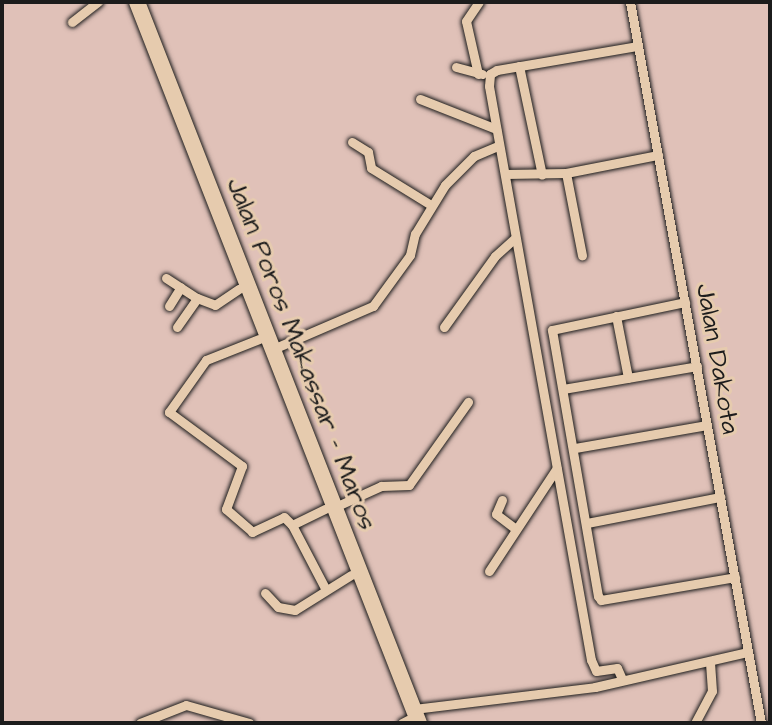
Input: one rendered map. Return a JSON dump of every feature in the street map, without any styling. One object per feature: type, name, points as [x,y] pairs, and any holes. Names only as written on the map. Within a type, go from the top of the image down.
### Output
[{"type":"highway","name":"Jalan Poros Makassar - Maros","points":[[127,2],[239,289],[254,314]]},
{"type":"highway","name":"Jalan Poros Makassar - Maros","points":[[137,2],[410,720]]},
{"type":"highway","name":"Jalan Poros Makassar - Maros","points":[[330,508],[351,575],[410,720]]},
{"type":"street","points":[[72,22],[98,2]]},
{"type":"street","points":[[478,74],[466,21],[479,2]]},
{"type":"street","name":"Jalan Dakota","points":[[630,2],[761,723]]},
{"type":"street","points":[[456,67],[478,74],[490,74],[519,66],[638,46]]},
{"type":"street","points":[[519,66],[542,175]]},
{"type":"street","points":[[490,74],[498,146],[514,239],[591,660],[596,671],[617,668],[622,679]]},
{"type":"street","points":[[420,99],[496,129]]},
{"type":"street","points":[[352,142],[368,152],[375,171],[431,205]]},
{"type":"street","points":[[325,588],[292,525],[284,517],[257,534],[226,509],[242,466],[169,412],[206,360],[266,344],[373,306],[410,255],[431,205],[466,163],[498,146]]},
{"type":"street","points":[[505,174],[566,173],[658,155]]},
{"type":"street","points":[[566,173],[582,255]]},
{"type":"street","points":[[444,327],[495,256],[514,239]]},
{"type":"street","points":[[166,278],[197,298],[215,305],[239,289]]},
{"type":"street","points":[[169,306],[181,287]]},
{"type":"street","points":[[177,327],[197,298]]},
{"type":"street","points":[[685,302],[553,328],[587,523],[601,600],[735,577]]},
{"type":"street","points":[[616,316],[628,378]]},
{"type":"street","points":[[563,389],[697,366]]},
{"type":"street","points":[[292,525],[381,486],[409,485],[468,402]]},
{"type":"street","points":[[575,448],[707,425]]},
{"type":"street","points":[[489,571],[557,468]]},
{"type":"street","points":[[587,523],[720,497]]},
{"type":"street","points":[[502,500],[496,514],[516,529]]},
{"type":"street","points":[[265,593],[287,610],[301,607],[325,588],[351,575]]},
{"type":"street","points":[[410,720],[748,652]]},
{"type":"street","points":[[695,723],[712,691],[710,662]]},
{"type":"street","points":[[140,723],[186,705],[249,723]]}]
